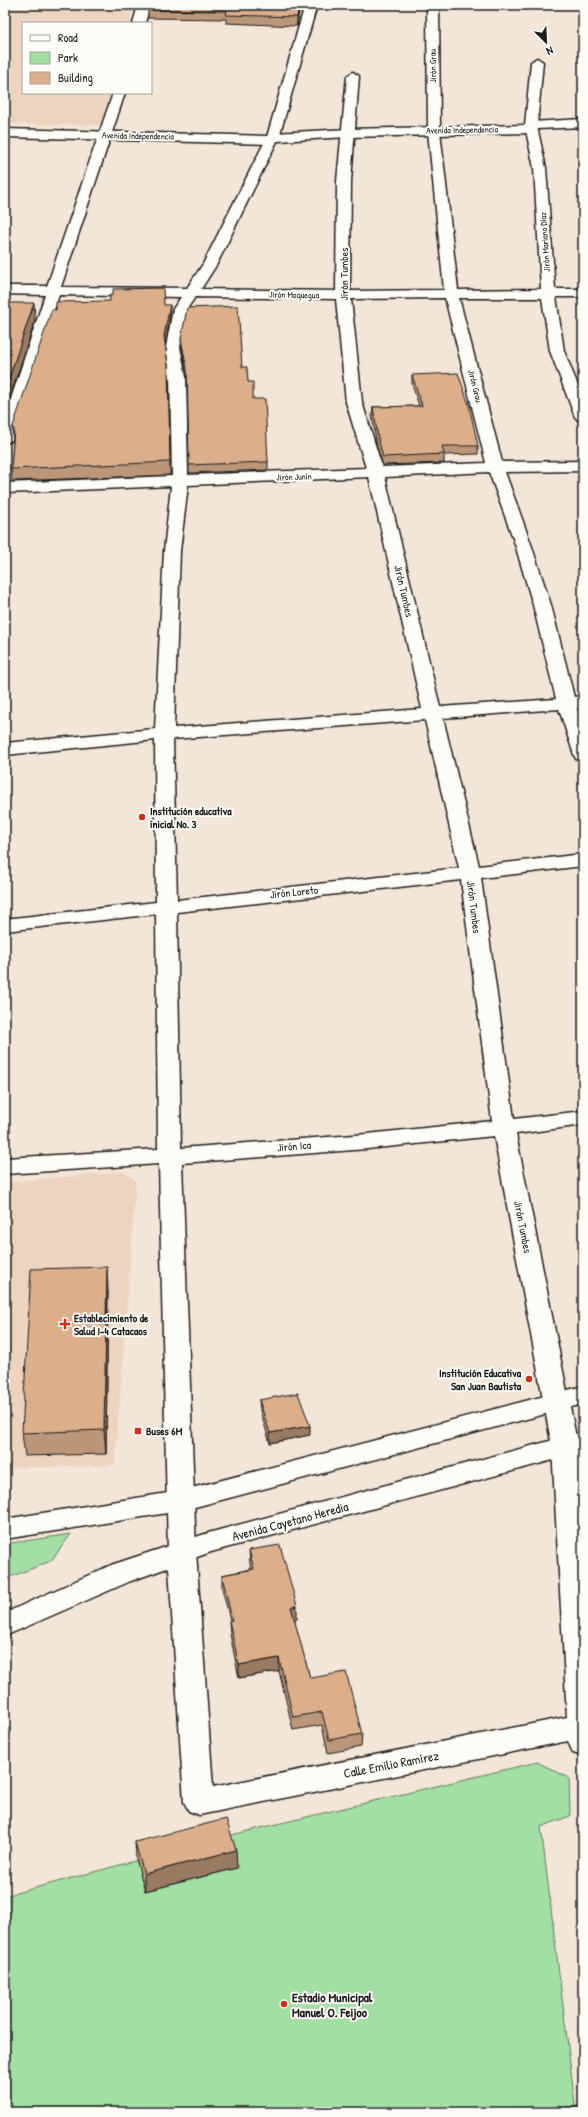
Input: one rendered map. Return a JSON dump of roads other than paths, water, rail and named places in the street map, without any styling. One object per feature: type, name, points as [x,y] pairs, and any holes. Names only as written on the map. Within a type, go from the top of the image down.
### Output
[{"type":"street","points":[[139,22],[144,5]]},
{"type":"street","points":[[182,1552],[170,1156],[168,907],[164,734],[172,551],[180,481],[178,377],[173,347],[180,309],[210,264],[272,138],[282,110],[311,5]]},
{"type":"street","name":"Jirón Grau","points":[[432,5],[434,131],[452,294],[495,468],[522,541],[575,702],[583,756]]},
{"type":"street","name":"Jirón Mariano Díaz","points":[[537,62],[531,127],[540,168],[548,293],[557,351],[583,417]]},
{"type":"street","name":"Jirón Tumbes","points":[[354,76],[344,181],[343,295],[354,402],[376,474],[470,872],[504,1129],[557,1402],[574,1445],[582,1732]]},
{"type":"street","points":[[5,438],[19,401],[53,291],[107,136],[119,94]]},
{"type":"street","name":"Avenida Independencia","points":[[5,133],[272,138],[349,133],[531,127],[583,123]]},
{"type":"street","name":"Jirón Moquegua","points":[[5,290],[190,294],[343,295],[583,293]]},
{"type":"street","name":"Jirón Junín","points":[[5,488],[495,468],[583,466]]},
{"type":"street","points":[[5,749],[164,734],[575,702]]},
{"type":"street","name":"Jirón Loreto","points":[[5,925],[583,860]]},
{"type":"street","name":"Jirón Ica","points":[[5,1166],[170,1156],[504,1129],[583,1118]]},
{"type":"street","points":[[5,1529],[180,1501],[583,1395]]},
{"type":"street","name":"Avenida Cayetano Heredia","points":[[5,1625],[121,1573],[208,1542],[574,1445]]},
{"type":"street","name":"Calle Emilio Ramírez","points":[[182,1552],[199,1802],[582,1732]]},
{"type":"place","name":"Institución educativa inicial No. 3","points":[[142,817]]},
{"type":"place","name":"Establecimiento de Salud I-4 Catacaos","points":[[65,1324]]},
{"type":"place","name":"Institución Educativa San Juan Bautista","points":[[529,1379]]},
{"type":"place","name":"Buses 6M","points":[[138,1431]]},
{"type":"place","name":"Estadio Municipal Manuel O. Feijoo","points":[[284,2004]]}]
